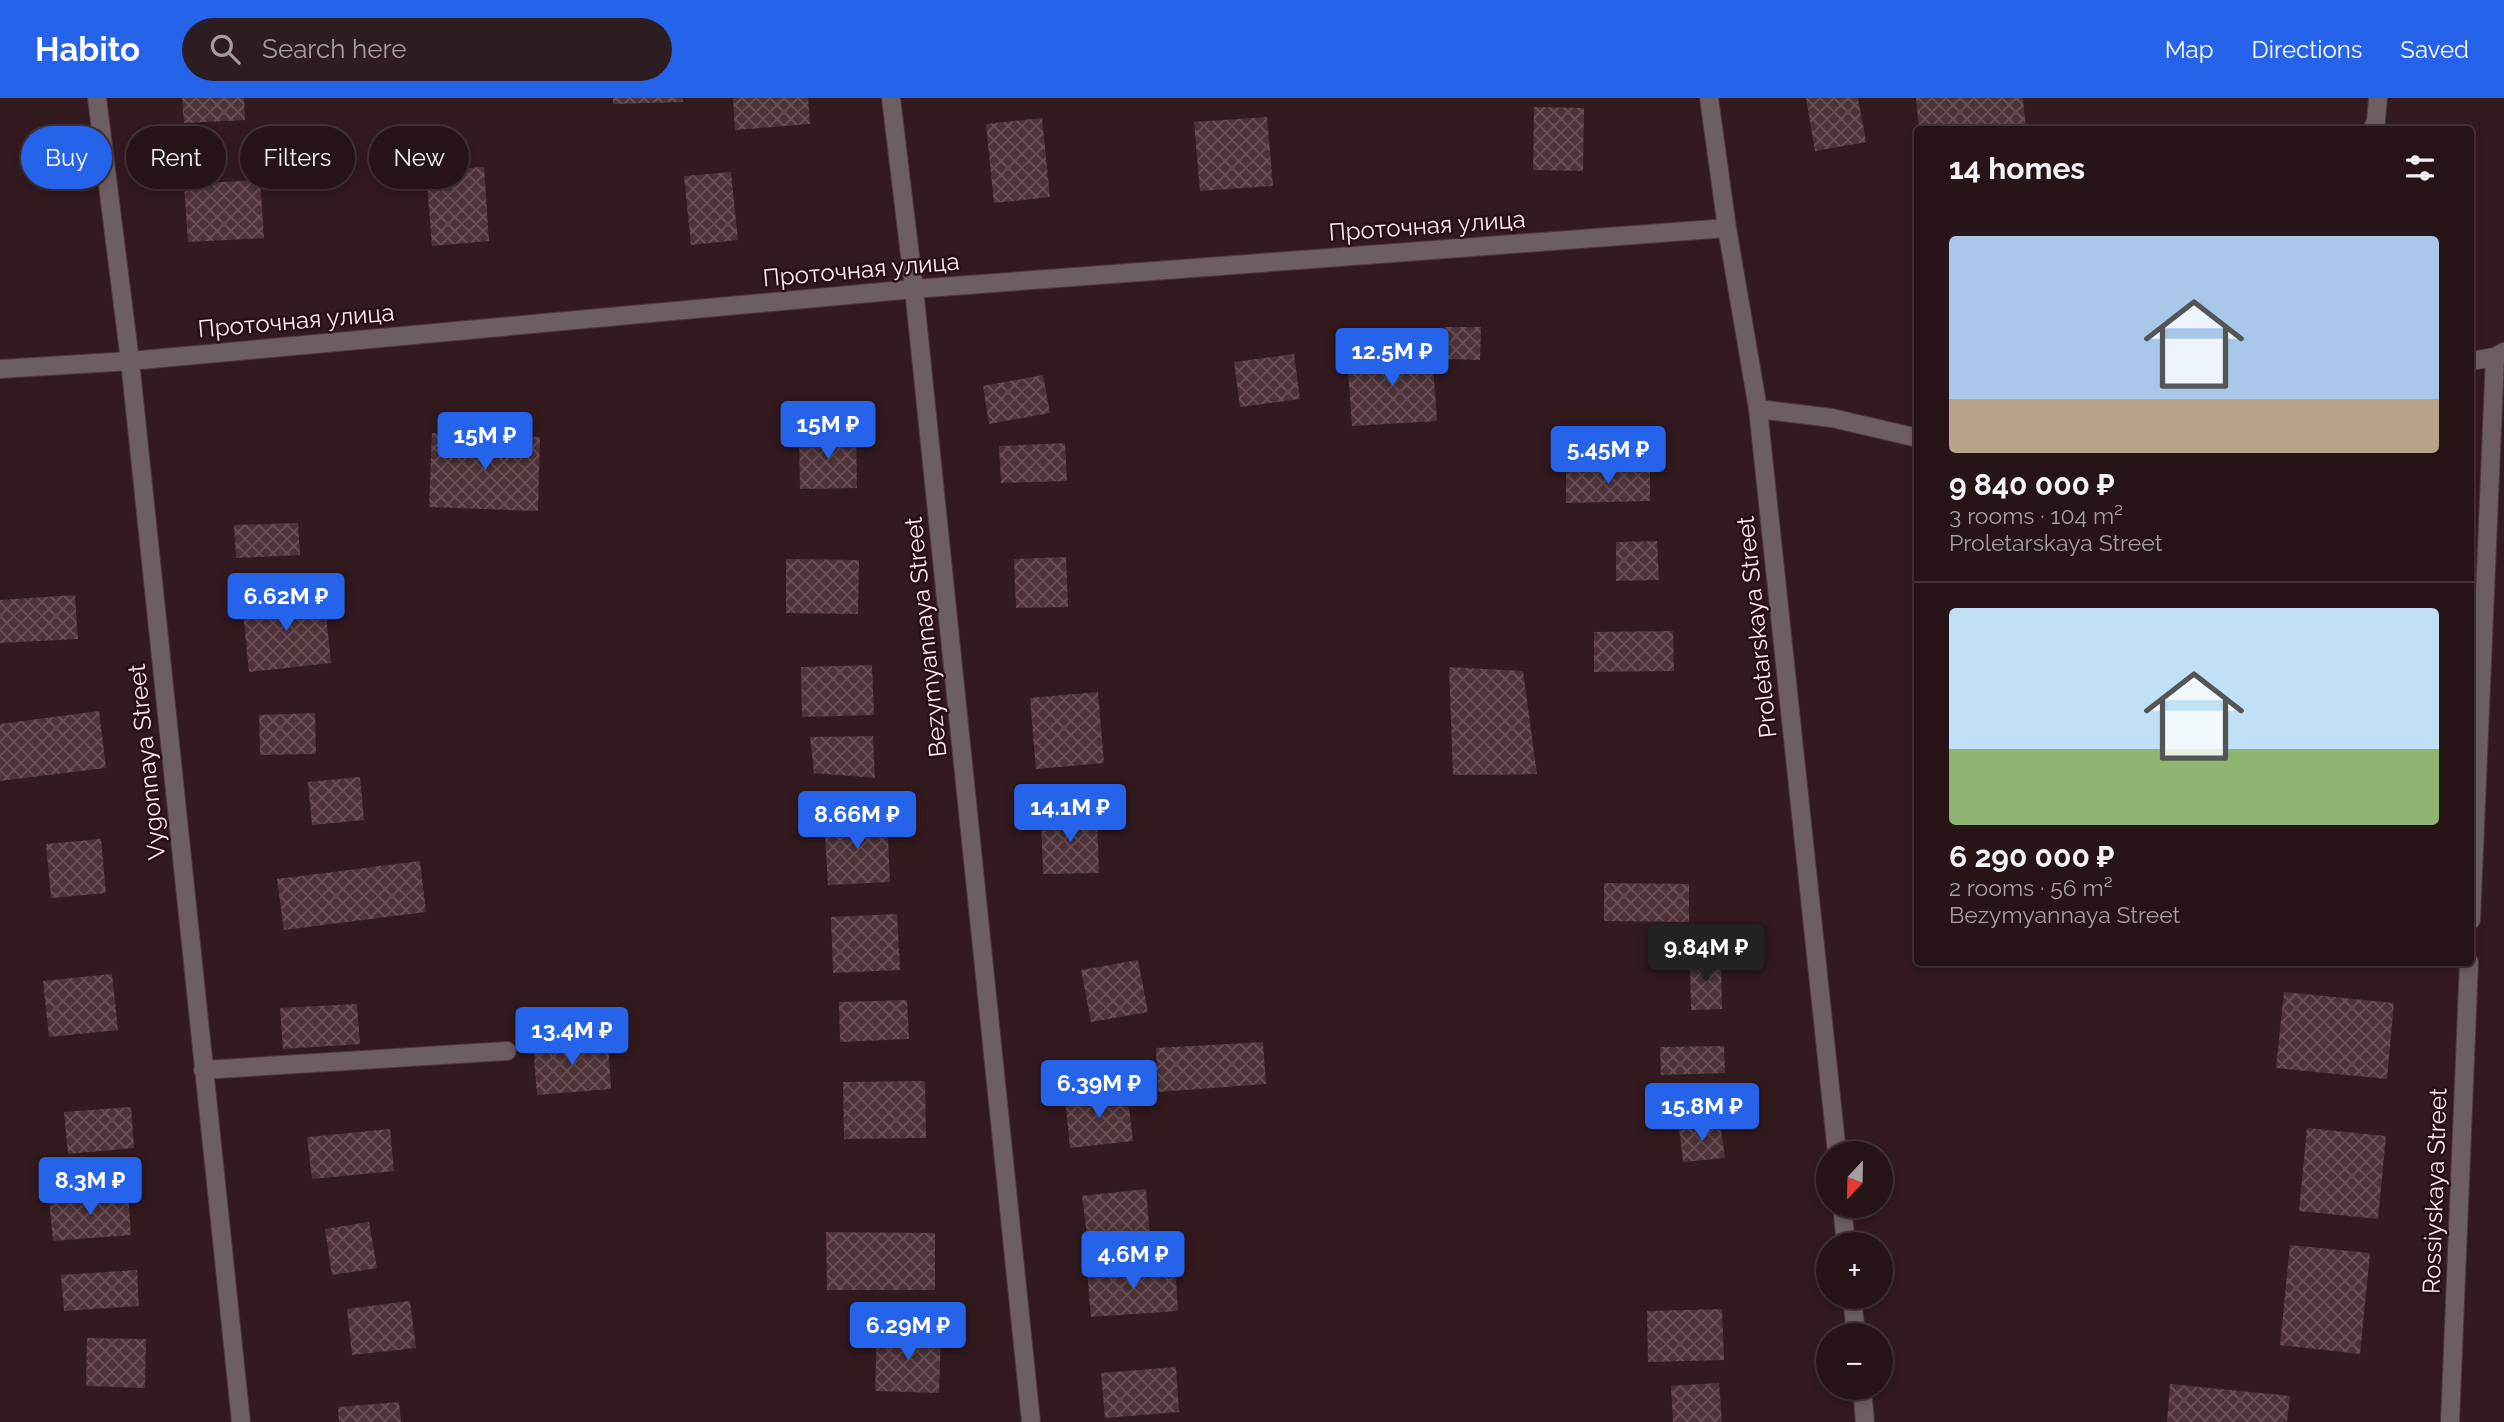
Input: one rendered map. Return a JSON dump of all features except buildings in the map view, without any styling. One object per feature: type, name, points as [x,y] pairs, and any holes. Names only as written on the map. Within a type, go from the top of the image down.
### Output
[{"type":"street","name":"Vygonnaya Street","points":[[97,98],[130,361],[240,1422]]},
{"type":"street","name":"Bezymyannaya Street","points":[[891,98],[914,289],[1031,1422]]},
{"type":"street","name":"Proletarskaya Street","points":[[1709,98],[1727,228],[1758,409],[1836,1141]]},
{"type":"street","points":[[2374,126],[2378,98]]},
{"type":"street","name":"Проточная улица","points":[[0,369],[130,361],[914,289],[1727,228]]},
{"type":"street","points":[[2474,359],[2499,355],[2474,859]]},
{"type":"street","points":[[1758,409],[1832,418],[1914,437]]},
{"type":"street","name":"Rossiyskaya Street","points":[[2450,1422],[2469,966]]},
{"type":"street","points":[[203,1070],[507,1051]]},
{"type":"street","points":[[1863,1400],[1865,1422]]}]
